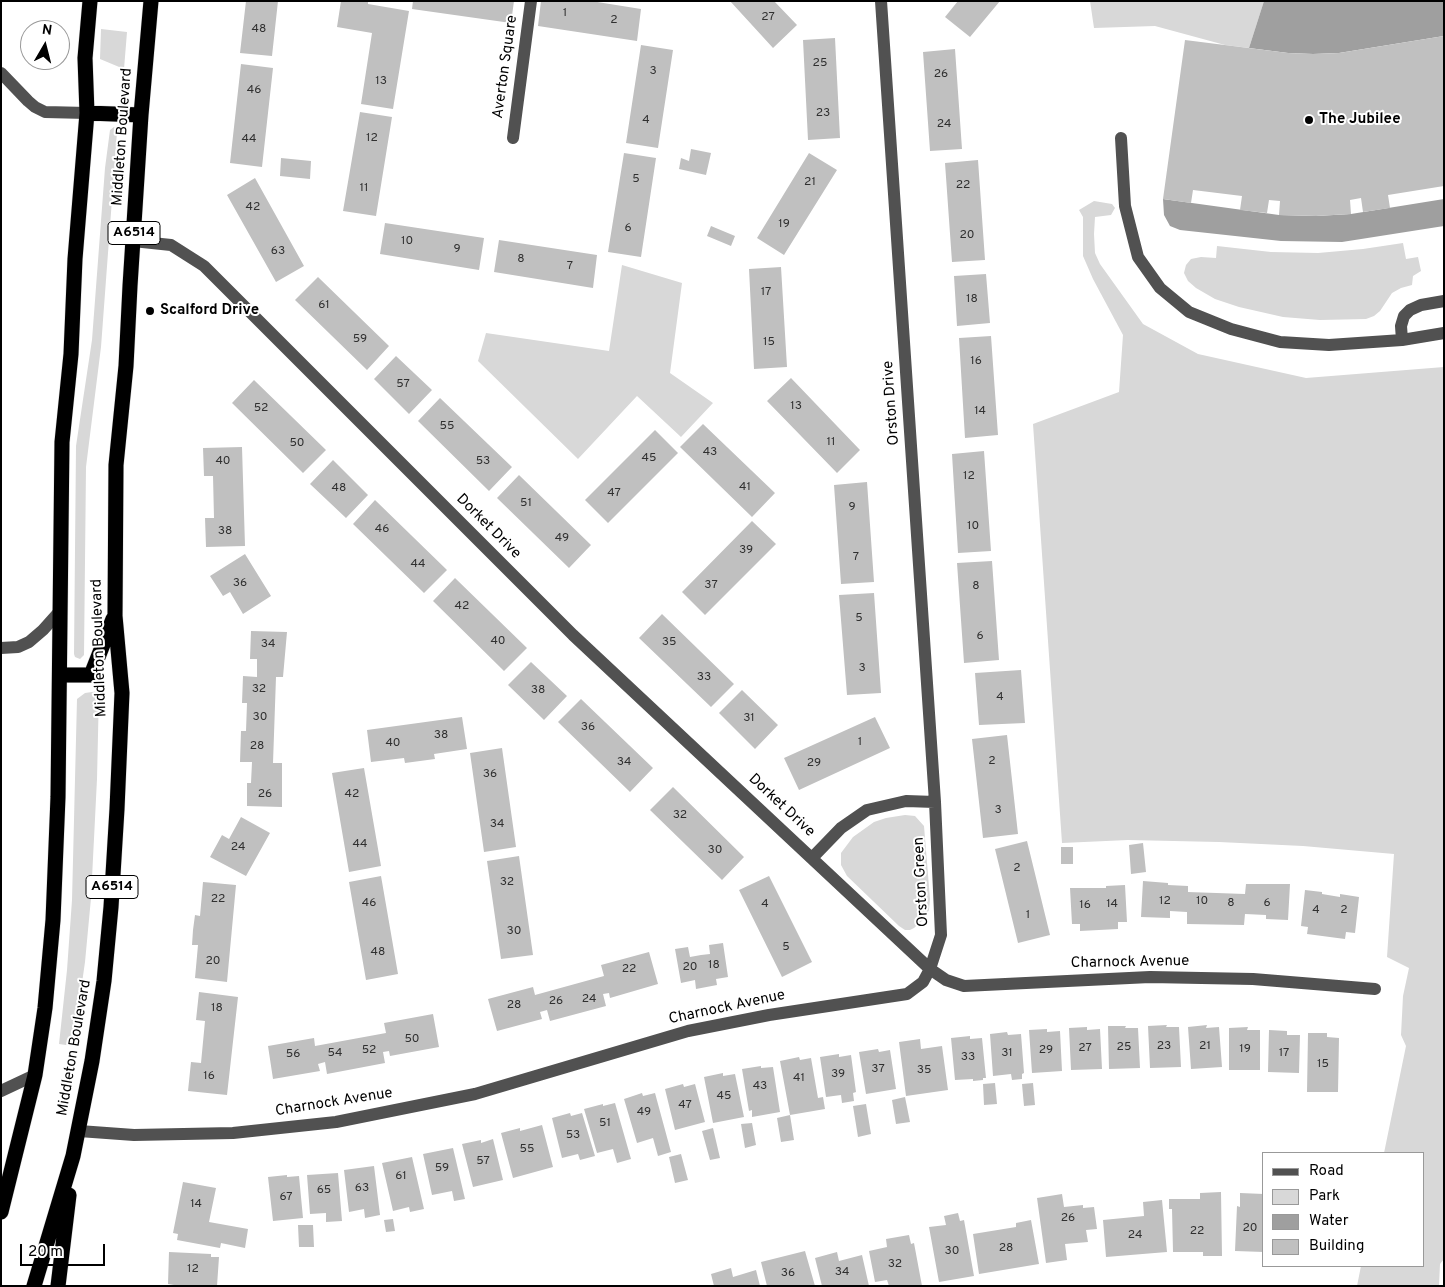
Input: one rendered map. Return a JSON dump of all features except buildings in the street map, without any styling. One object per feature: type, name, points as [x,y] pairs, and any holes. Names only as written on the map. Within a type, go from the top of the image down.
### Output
[{"type":"highway","points":[[1,1212],[35,1075],[45,1008],[53,920],[58,796],[62,442],[71,354],[75,259],[87,113],[85,58],[90,1]]},
{"type":"highway","name":"Middleton Boulevard","points":[[34,1286],[79,1131],[104,982],[111,907],[122,693],[115,616],[116,465],[126,366],[141,115],[151,1]]},
{"type":"highway","points":[[87,113],[141,115]]},
{"type":"highway","points":[[60,675],[91,675],[115,616]]},
{"type":"highway","points":[[58,1286],[73,1156]]},
{"type":"street","name":"Averton Square","points":[[513,138],[531,1]]},
{"type":"street","name":"Orston Drive","points":[[881,1],[935,802]]},
{"type":"street","points":[[1,73],[28,102],[40,110],[45,112],[87,113]]},
{"type":"street","points":[[1121,138],[1125,206],[1138,257],[1160,288],[1188,312],[1230,329],[1280,342],[1329,345],[1402,340],[1444,333]]},
{"type":"street","name":"Dorket Drive","points":[[133,241],[170,244],[204,266],[573,635],[812,858]]},
{"type":"street","points":[[1402,340],[1401,326],[1404,316],[1410,310],[1421,305],[1444,301]]},
{"type":"street","points":[[1,648],[18,647],[29,642],[60,611]]},
{"type":"street","points":[[812,858],[841,828],[867,810],[906,801],[935,802]]},
{"type":"street","name":"Orston Green","points":[[812,858],[930,969],[941,936],[935,802]]},
{"type":"street","name":"Charnock Avenue","points":[[79,1131],[134,1135],[234,1133],[336,1122],[475,1094],[688,1031],[769,1015],[907,994],[923,982],[930,969],[946,980],[964,986],[1150,977],[1253,979],[1375,989]]},
{"type":"street","points":[[1,1091],[35,1075]]},
{"type":"green space","points":[[1090,1],[1264,1],[1249,48],[1225,45],[1155,26],[1094,28]]},
{"type":"green space","points":[[101,29],[127,32],[124,69],[100,59]]},
{"type":"green space","points":[[114,127],[117,132],[101,347],[86,467],[84,655],[80,659],[75,657],[74,654],[76,446],[92,340],[105,168],[110,130]]},
{"type":"green space","points":[[1094,201],[1112,204],[1115,208],[1111,215],[1095,217],[1095,253],[1100,264],[1143,324],[1198,354],[1306,378],[1444,367],[1444,1259],[1440,1264],[1439,1286],[1357,1286],[1361,1267],[1425,1267],[1425,1152],[1384,1152],[1406,1046],[1401,1035],[1403,996],[1409,968],[1387,957],[1394,854],[1303,846],[1219,842],[1128,840],[1062,843],[1033,424],[1119,392],[1123,335],[1083,256],[1083,217],[1079,210]]},
{"type":"green space","points":[[1403,243],[1406,259],[1418,257],[1421,271],[1413,276],[1412,285],[1392,293],[1380,311],[1366,319],[1320,320],[1283,317],[1239,307],[1215,299],[1196,288],[1188,281],[1184,273],[1186,265],[1191,259],[1201,257],[1216,258],[1217,246],[1271,252],[1318,253]]},
{"type":"green space","points":[[622,265],[682,283],[670,373],[713,403],[681,437],[637,396],[578,459],[478,361],[486,333],[609,351]]},
{"type":"green space","points":[[99,691],[91,898],[85,962],[73,1046],[59,1044],[72,900],[77,699],[85,693]]},
{"type":"green space","points":[[905,815],[915,816],[924,826],[930,899],[929,910],[924,919],[910,930],[905,930],[899,926],[847,876],[841,865],[841,853],[853,837],[874,822]]},
{"type":"water","points":[[1264,1],[1444,1],[1444,36],[1339,53],[1288,53],[1249,48]]},
{"type":"water","points":[[1163,199],[1279,215],[1316,216],[1351,214],[1444,199],[1444,226],[1342,242],[1281,241],[1180,230],[1170,226],[1164,215]]},
{"type":"place","name":"The Jubilee","points":[[1309,120]]},
{"type":"place","name":"Scalford Drive","points":[[150,311]]}]
